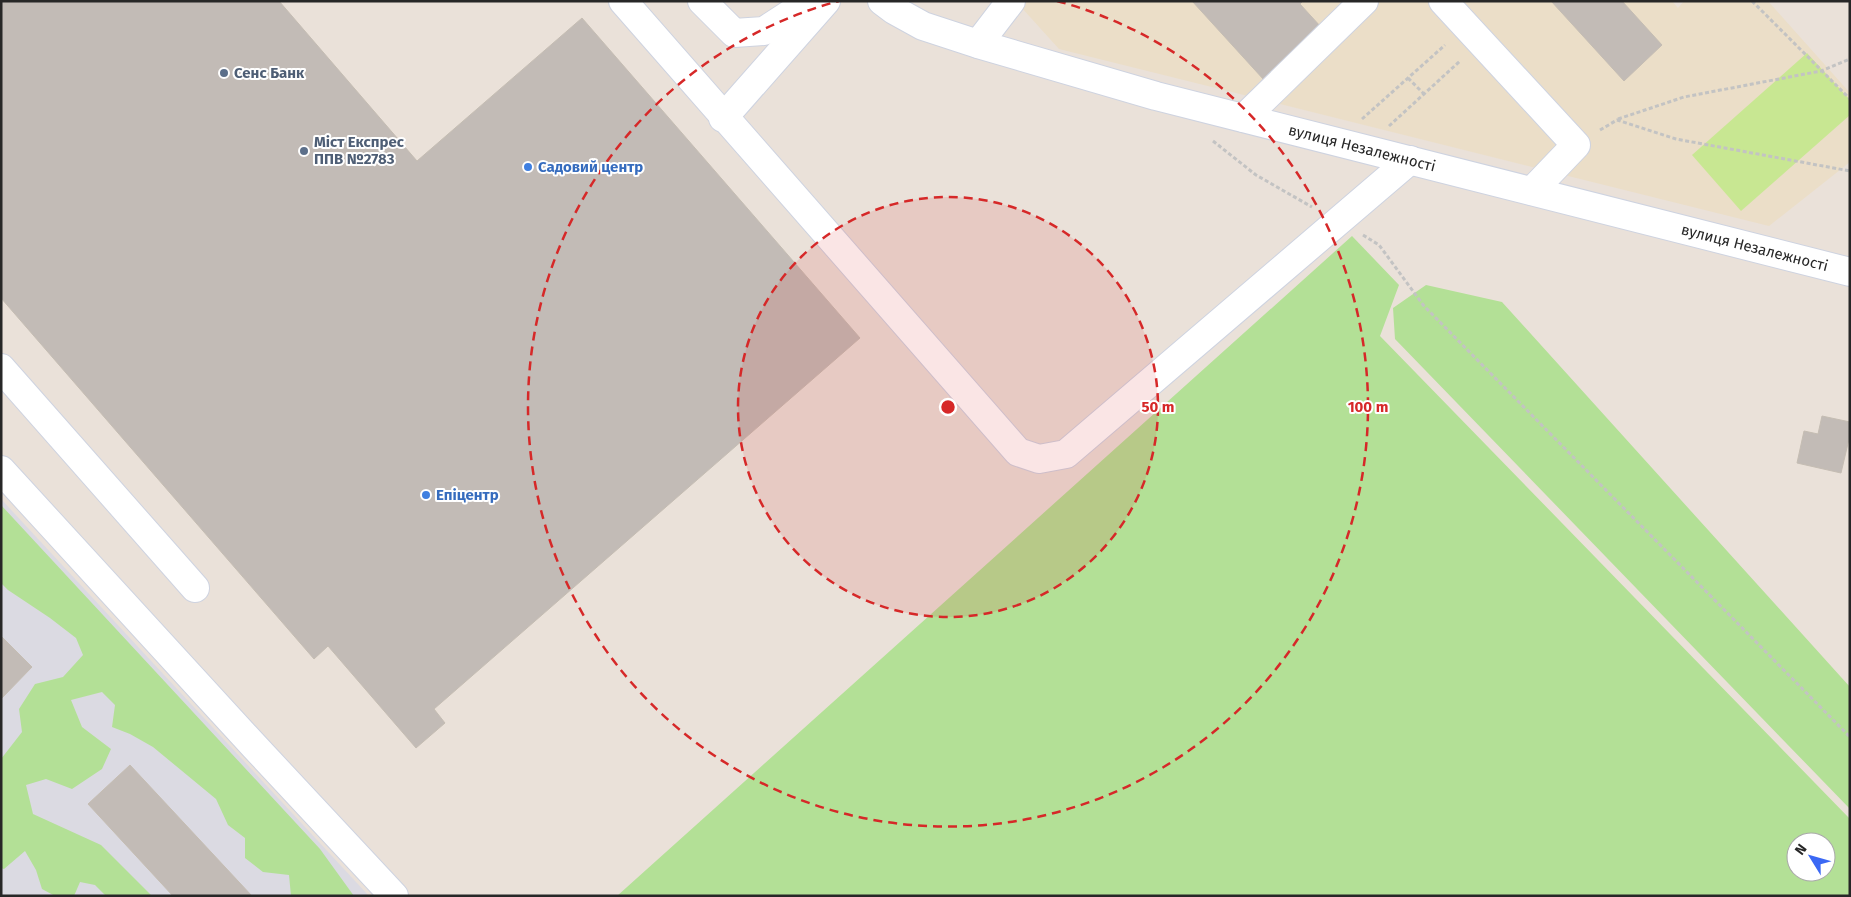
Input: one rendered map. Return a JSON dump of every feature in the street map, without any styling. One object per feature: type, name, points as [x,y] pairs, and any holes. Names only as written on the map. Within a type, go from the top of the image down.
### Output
[{"type":"street","points":[[623,1],[1018,452],[1039,459],[1066,454],[1410,160]]},
{"type":"street","points":[[702,1],[734,33],[764,31],[810,1]]},
{"type":"street","points":[[724,118],[826,1]]},
{"type":"street","name":"вулиця Незалежності","points":[[882,1],[923,26],[1156,96],[1850,272]]},
{"type":"street","points":[[978,44],[1011,1]]},
{"type":"street","points":[[1244,118],[1364,1]]},
{"type":"street","points":[[1443,1],[1576,145],[1532,191]]},
{"type":"street","points":[[1,368],[195,588]]},
{"type":"street","points":[[1,470],[394,896]]},
{"type":"path","points":[[1752,1],[1850,99]]},
{"type":"path","points":[[1358,123],[1408,78],[1473,34]]},
{"type":"path","points":[[1385,130],[1424,94],[1473,34]]},
{"type":"path","points":[[1576,145],[1617,120],[1684,97],[1821,71],[1850,58]]},
{"type":"path","points":[[1408,78],[1424,94]]},
{"type":"path","points":[[1617,120],[1676,139],[1850,171]]},
{"type":"path","points":[[1210,138],[1256,175],[1314,208]]},
{"type":"path","points":[[1355,231],[1380,245],[1424,306],[1850,737]]},
{"type":"shaded area","points":[[1028,1],[1672,1],[1678,8],[1684,1],[1768,1],[1850,93],[1850,162],[1769,226],[1059,49],[1021,7]]},
{"type":"shaded area","points":[[1,499],[369,896],[1,896]]},
{"type":"green space","points":[[1807,53],[1850,100],[1850,115],[1741,211],[1692,155]]},
{"type":"green space","points":[[1352,236],[1399,285],[1380,336],[1850,819],[1850,896],[617,896]]},
{"type":"green space","points":[[1426,285],[1502,302],[1850,687],[1850,809],[1395,339],[1393,308]]},
{"type":"green space","points":[[1,505],[320,849],[354,896],[291,896],[289,875],[263,872],[245,858],[245,838],[228,825],[216,799],[153,747],[130,734],[112,727],[115,705],[102,692],[71,700],[82,727],[111,749],[102,769],[72,789],[46,779],[26,785],[33,814],[101,845],[152,896],[106,896],[95,885],[80,882],[74,896],[55,896],[42,889],[36,870],[25,851],[4,869],[1,868],[1,759],[22,732],[19,709],[35,684],[63,677],[83,655],[76,638],[8,590],[1,583]]},
{"type":"building","name":"Епіцентр","points":[[1,1],[279,1],[417,161],[582,18],[860,338],[434,709],[445,723],[416,748],[328,646],[314,659],[1,298]]},
{"type":"building","points":[[1192,1],[1303,1],[1300,4],[1321,27],[1264,80]]},
{"type":"building","points":[[1551,1],[1622,1],[1662,45],[1624,81]]},
{"type":"building","points":[[1822,416],[1850,422],[1850,435],[1841,473],[1797,463],[1804,431],[1818,434]]},
{"type":"building","points":[[1,636],[32,667],[1,699]]},
{"type":"building","points":[[130,765],[252,896],[173,896],[88,804]]},
{"type":"place","name":"Сенс Банк","points":[[224,73]]},
{"type":"place","name":"Міст Експрес ППВ №2783","points":[[304,151]]},
{"type":"place","name":"Садовий центр","points":[[528,167]]},
{"type":"place","name":"Епіцентр","points":[[426,495]]}]
